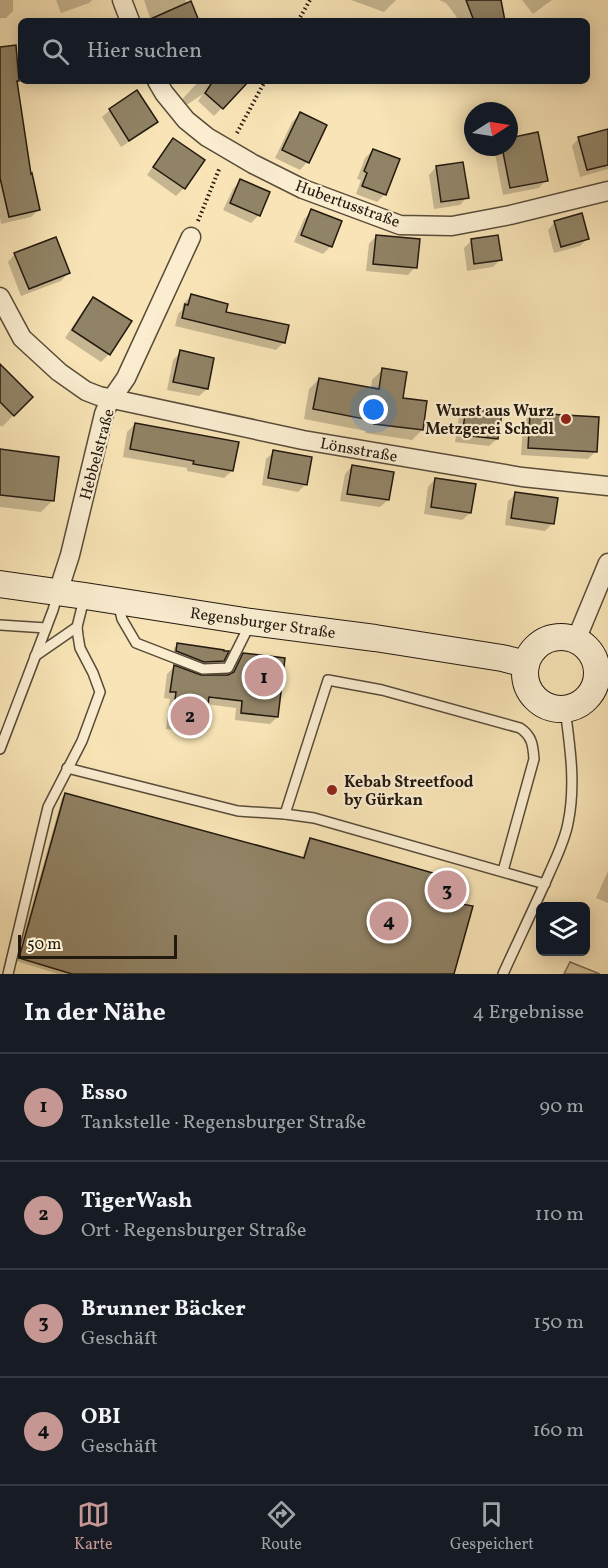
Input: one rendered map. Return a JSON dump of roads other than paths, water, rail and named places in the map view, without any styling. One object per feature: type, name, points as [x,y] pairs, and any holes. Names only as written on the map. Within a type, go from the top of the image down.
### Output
[{"type":"main road","name":"Regensburger Straße","points":[[0,584],[445,649],[526,664]]},
{"type":"main road","points":[[566,637],[576,640],[586,647],[593,657],[602,683],[584,701],[574,706],[565,709],[552,708],[533,696],[525,675],[526,664],[530,654],[545,640],[566,637]]},
{"type":"street","points":[[122,0],[129,18]]},
{"type":"street","name":"Hubertusstraße","points":[[159,84],[186,120],[207,137],[303,189],[400,225],[452,226],[510,215],[608,190]]},
{"type":"street","points":[[112,399],[126,378],[191,237]]},
{"type":"street","name":"Hebbelstraße","points":[[0,297],[22,338],[59,372],[86,391],[112,399],[100,427],[70,555],[58,592]]},
{"type":"street","name":"Lönsstraße","points":[[112,399],[303,440],[522,477],[608,486]]},
{"type":"street","points":[[576,640],[608,563]]},
{"type":"lane","points":[[0,749],[58,592]]},
{"type":"lane","points":[[8,974],[48,807],[82,741],[100,692],[80,648],[77,627],[84,596]]},
{"type":"lane","points":[[117,601],[122,619],[136,643],[203,669],[228,668],[251,621]]},
{"type":"lane","points":[[0,625],[46,628]]},
{"type":"lane","points":[[35,656],[77,627]]},
{"type":"lane","points":[[285,814],[328,680],[382,690],[520,728],[529,735],[534,759],[503,871]]},
{"type":"lane","points":[[503,974],[559,852],[568,824],[571,803],[571,762],[565,709]]},
{"type":"lane","points":[[67,768],[237,811],[314,818],[545,884]]},
{"type":"place","name":"Wurst aus Wurz Metzgerei Schedl","points":[[566,419]]},
{"type":"place","name":"Esso","points":[[264,677]]},
{"type":"place","name":"TigerWash","points":[[190,716]]},
{"type":"place","name":"Kebab Streetfood by Gürkan","points":[[332,790]]},
{"type":"place","name":"Brunner Bäcker","points":[[447,890]]},
{"type":"place","name":"OBI","points":[[389,921]]}]
